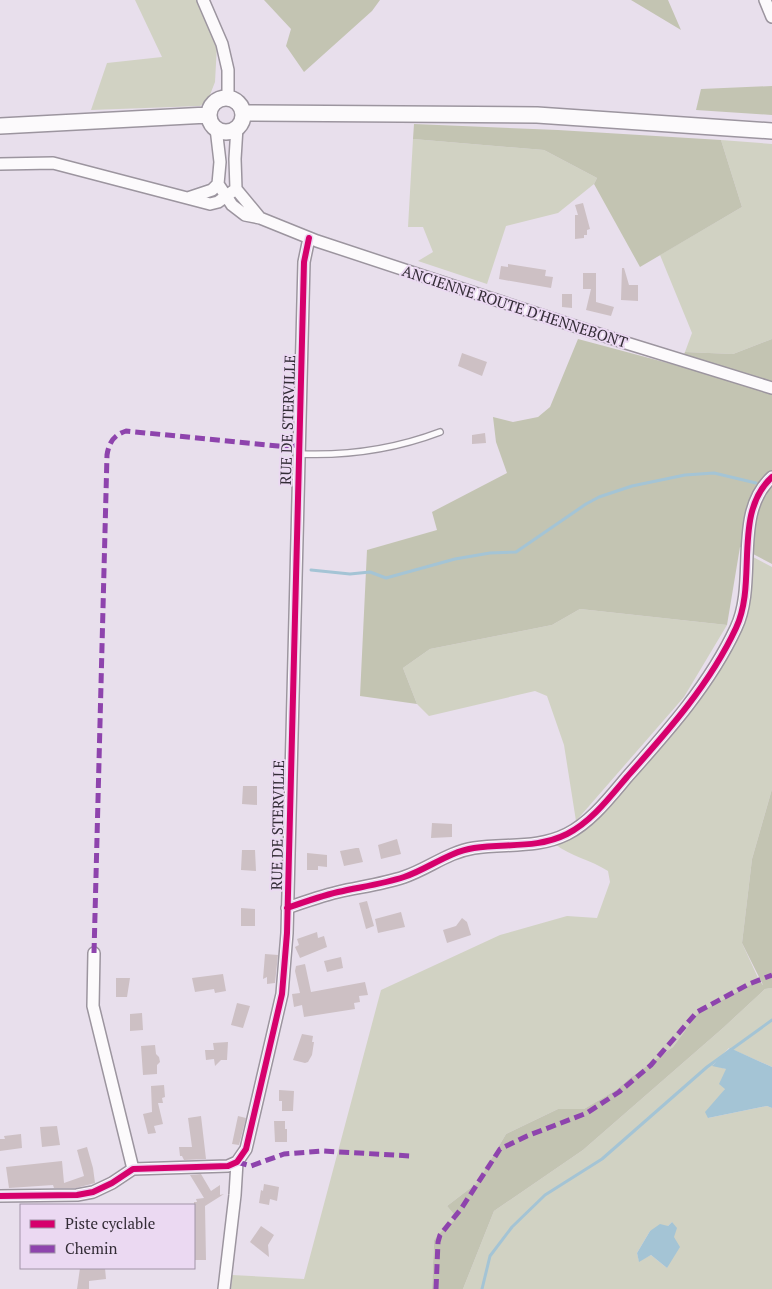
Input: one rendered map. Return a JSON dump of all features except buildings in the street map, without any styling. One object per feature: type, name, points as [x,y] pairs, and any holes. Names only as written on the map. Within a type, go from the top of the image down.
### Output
[{"type":"main road","points":[[0,126],[212,122],[226,132],[232,131],[240,120],[238,103],[228,98],[222,98],[213,104],[212,122]]},
{"type":"main road","points":[[240,120],[538,115],[772,130]]},
{"type":"street","points":[[203,0],[222,44],[228,70],[228,98]]},
{"type":"street","points":[[765,0],[772,17]]},
{"type":"street","points":[[240,120],[235,159],[236,189],[260,218]]},
{"type":"street","points":[[188,198],[212,190],[218,184],[220,162],[212,122]]},
{"type":"street","points":[[0,164],[53,163],[210,204],[218,202],[236,189]]},
{"type":"street","name":"ANCIENNE ROUTE D'HENNEBONT","points":[[218,184],[225,197],[245,215],[260,218],[309,238],[623,342],[772,388]]},
{"type":"street","name":"RUE DE STERVILLE","points":[[237,1162],[246,1148],[282,994],[287,908],[304,262],[309,238]]},
{"type":"street","points":[[287,908],[331,894],[405,877],[448,856],[473,848],[535,844],[551,840],[568,834],[587,820],[604,804],[674,724],[726,650],[738,624],[746,593],[747,551],[753,508],[761,488],[772,477]]},
{"type":"street","points":[[94,953],[93,1006],[133,1169]]},
{"type":"street","points":[[0,1196],[77,1195],[93,1192],[112,1183],[133,1169],[228,1166],[237,1162],[224,1289]]},
{"type":"lane","points":[[299,454],[368,450],[395,446],[440,432]]},
{"type":"shaded area","points":[[135,0],[196,0],[217,45],[215,82],[208,100],[200,106],[91,110],[107,63],[162,57]]},
{"type":"shaded area","points":[[413,139],[544,150],[597,178],[594,184],[558,213],[506,226],[487,284],[418,261],[433,252],[423,227],[408,227]]},
{"type":"shaded area","points":[[721,140],[772,144],[772,339],[733,354],[685,352],[692,333],[660,255],[742,207]]},
{"type":"shaded area","points":[[753,557],[772,567],[772,789],[752,859],[742,943],[759,980],[698,1013],[673,1047],[616,1090],[584,1109],[558,1109],[506,1134],[477,1183],[447,1206],[457,1218],[434,1240],[432,1289],[231,1289],[232,1275],[304,1279],[381,990],[500,935],[567,916],[597,918],[610,882],[608,871],[567,852],[555,844],[594,822],[671,737],[718,673],[750,596]]},
{"type":"shaded area","points":[[580,609],[727,625],[684,697],[576,821],[564,745],[547,696],[535,691],[429,716],[417,704],[403,668],[430,649],[552,625]]},
{"type":"shaded area","points":[[772,988],[772,1067],[729,1048],[713,1065],[726,1069],[725,1089],[708,1118],[767,1106],[772,1108],[772,1289],[463,1289],[494,1211],[583,1150],[765,989]],"holes":[[[672,1222],[674,1237],[667,1268],[651,1255],[639,1261],[637,1253],[650,1231],[668,1226]]]},
{"type":"green space","points":[[264,0],[380,0],[372,11],[304,72],[286,46],[291,29]]},
{"type":"green space","points":[[631,0],[668,0],[681,30]]},
{"type":"green space","points":[[772,86],[772,115],[696,110],[701,89]]},
{"type":"green space","points":[[414,124],[558,130],[721,140],[742,207],[640,267],[594,184],[597,178],[544,150],[413,139]]},
{"type":"green space","points":[[578,339],[679,366],[685,352],[733,354],[772,339],[772,564],[740,547],[727,625],[580,609],[552,625],[430,649],[403,668],[417,704],[360,696],[367,550],[437,530],[432,512],[507,473],[496,442],[493,417],[513,422],[538,417],[550,407]]},
{"type":"green space","points":[[772,789],[772,988],[765,989],[583,1150],[494,1211],[463,1289],[432,1289],[434,1240],[457,1218],[447,1206],[477,1183],[506,1134],[558,1109],[584,1109],[616,1090],[673,1047],[698,1013],[759,980],[763,985],[742,943],[752,859]]},
{"type":"water","points":[[730,1048],[772,1067],[772,1108],[767,1106],[708,1118],[705,1112],[725,1089],[719,1084],[726,1069],[712,1066]]},
{"type":"water","points":[[672,1222],[677,1228],[674,1237],[680,1247],[667,1268],[651,1255],[639,1262],[637,1253],[650,1231],[660,1224],[668,1226]]},
{"type":"waterway","points":[[311,570],[350,574],[370,572],[386,578],[455,559],[490,553],[516,552],[586,504],[599,497],[632,486],[685,475],[714,473],[756,483]]},
{"type":"waterway","points":[[482,1289],[490,1256],[512,1227],[545,1195],[602,1159],[707,1067],[772,1020]]},
{"type":"marked path","points":[[94,953],[107,455],[109,446],[115,437],[126,431],[278,446],[299,445]]},
{"type":"marked path","points":[[436,1289],[440,1235],[461,1209],[500,1149],[527,1136],[587,1113],[619,1092],[651,1065],[697,1012],[749,984],[772,975]]},
{"type":"marked path","points":[[237,1162],[251,1166],[284,1154],[323,1151],[411,1156]]},
{"type":"cycle path","points":[[0,1196],[77,1195],[93,1192],[112,1183],[133,1169],[228,1166],[237,1162],[246,1149],[282,994],[287,933],[304,262],[309,238]]},
{"type":"cycle path","points":[[287,908],[312,899],[404,877],[465,850],[533,844],[556,839],[576,829],[592,816],[673,724],[701,688],[726,649],[742,610],[749,528],[753,509],[760,492],[772,477]]}]
